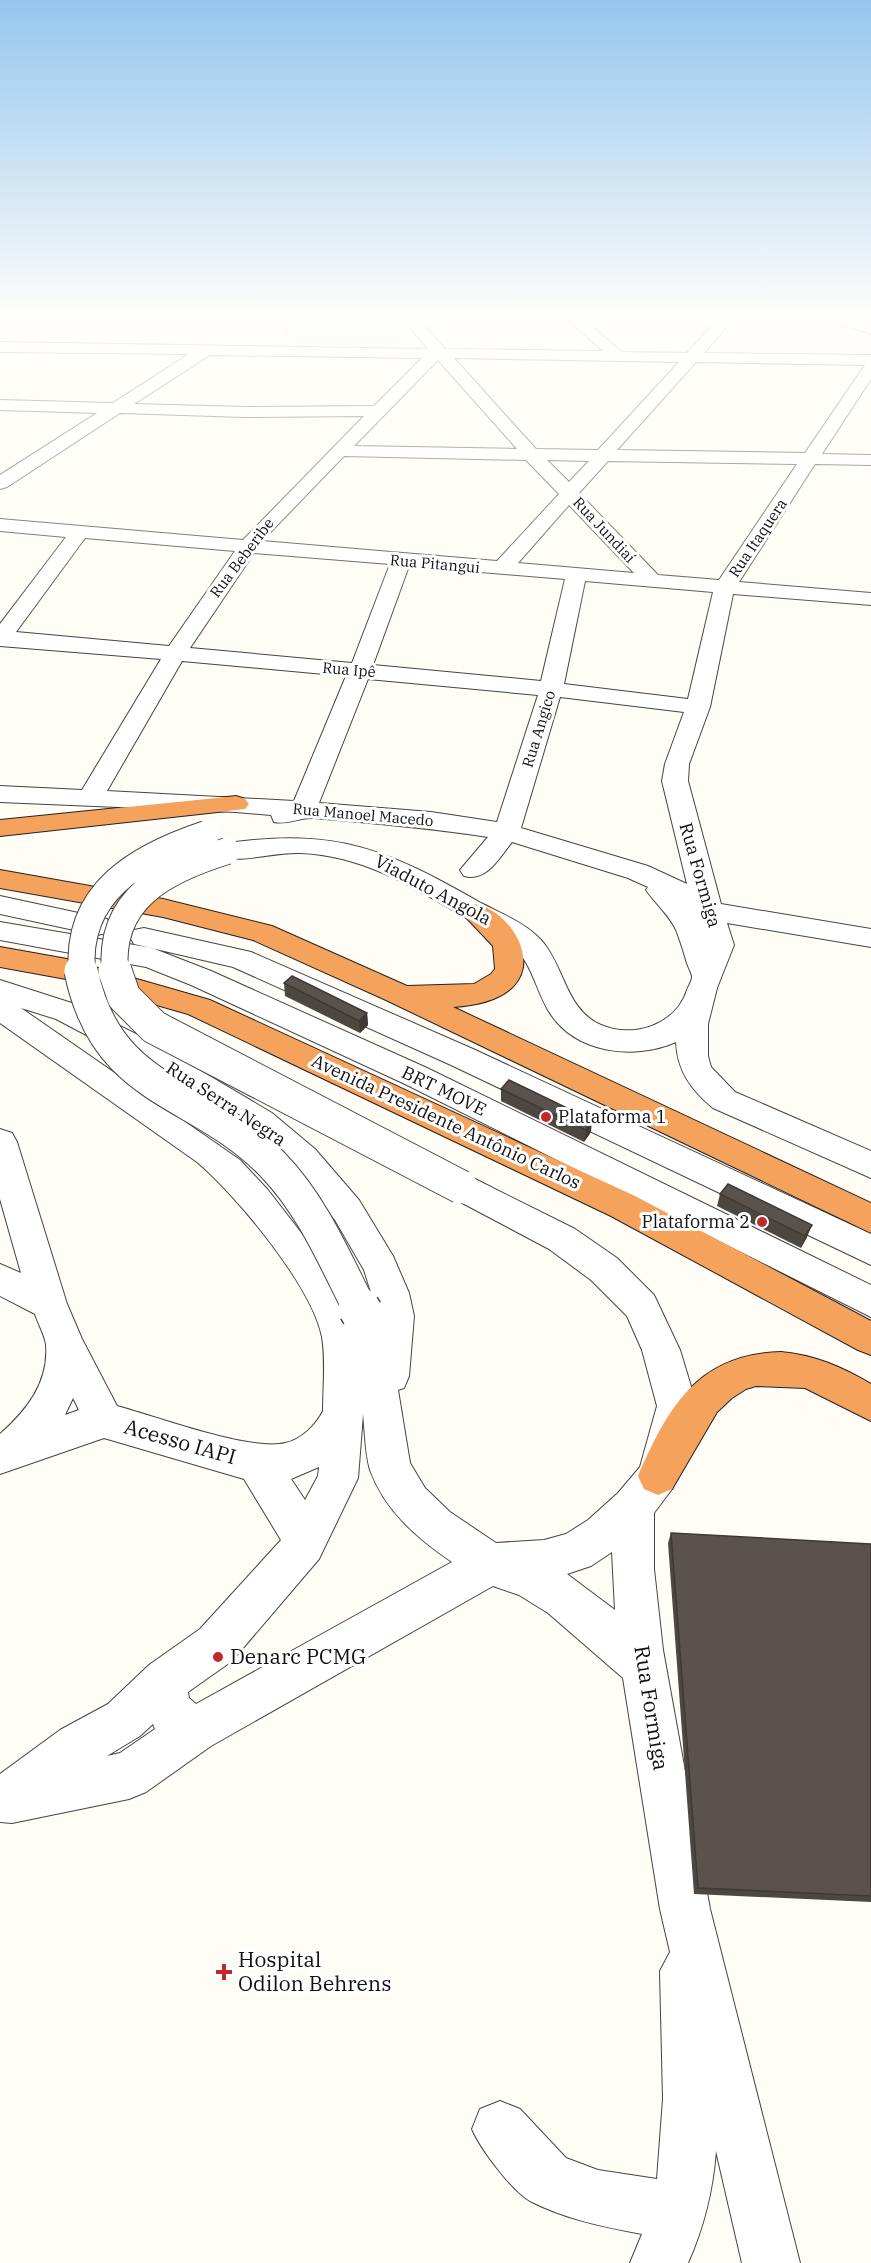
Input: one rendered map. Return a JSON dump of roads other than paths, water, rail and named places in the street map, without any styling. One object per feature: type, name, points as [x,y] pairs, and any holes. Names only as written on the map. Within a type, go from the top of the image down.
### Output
[{"type":"highway","points":[[0,828],[236,804]]},
{"type":"highway","points":[[0,879],[163,908],[262,933],[397,993],[871,1219]]},
{"type":"highway","points":[[397,993],[445,998],[488,991],[503,982],[511,968],[507,945],[474,911]]},
{"type":"highway","name":"Avenida Presidente Antônio Carlos","points":[[0,957],[67,969],[199,1007],[623,1206],[871,1339]]},
{"type":"highway","points":[[646,1491],[694,1412],[714,1386],[739,1373],[768,1368],[808,1372],[871,1404]]},
{"type":"street","points":[[0,483],[93,425]]},
{"type":"street","name":"Rua Beberibe","points":[[90,798],[174,655],[247,546],[266,523],[364,425]]},
{"type":"street","name":"Rua Jundiaí","points":[[504,425],[653,581]]},
{"type":"street","points":[[501,569],[631,425]]},
{"type":"street","name":"Rua Itaquera","points":[[724,588],[833,425]]},
{"type":"street","points":[[338,451],[871,460]]},
{"type":"street","name":"Rua Pitangui","points":[[0,525],[401,561],[871,599]]},
{"type":"street","points":[[1,638],[80,532]]},
{"type":"street","points":[[303,810],[360,671],[401,561]]},
{"type":"street","name":"Rua Angico","points":[[474,870],[507,832],[551,689],[576,575]]},
{"type":"street","name":"Rua Formiga","points":[[724,588],[698,707],[679,756],[675,781],[700,883],[720,945],[703,987],[691,1042],[695,1068],[708,1087],[724,1100],[871,1165]]},
{"type":"street","name":"Rua Ipê","points":[[1,638],[551,689],[698,707]]},
{"type":"street","name":"Rua Manoel Macedo","points":[[0,794],[236,804],[431,820],[507,832],[638,872],[710,911],[871,938]]},
{"type":"street","name":"Viaduto Angola","points":[[303,810],[216,843],[137,897],[125,913],[116,938],[114,966],[118,985],[124,995],[154,1027],[461,1187]]},
{"type":"street","name":"Viaduto Angola","points":[[367,1324],[314,1225],[274,1166],[213,1118],[137,1072],[102,1034],[87,1002],[80,971],[82,934],[95,908],[128,870],[162,850],[216,843],[292,844],[358,852],[411,874],[494,921],[532,948],[545,968],[565,1012],[578,1026],[598,1036],[630,1041],[654,1038],[672,1030],[703,987]]},
{"type":"street","points":[[638,872],[667,896],[689,926],[703,987]]},
{"type":"street","name":"BRT MOVE","points":[[0,905],[241,959],[462,1058],[871,1250]]},
{"type":"street","points":[[720,945],[733,936],[784,924]]},
{"type":"street","name":"BRT MOVE","points":[[0,931],[152,958],[201,978],[416,1076],[871,1302]]},
{"type":"street","name":"Rua Serra Negra","points":[[0,990],[67,1012],[141,1050],[260,1122],[291,1146],[331,1188],[380,1266],[391,1293],[394,1317],[386,1433]]},
{"type":"street","points":[[0,1008],[209,1153],[228,1169],[256,1200],[326,1293],[341,1338],[343,1414],[338,1478],[304,1545],[216,1645],[165,1681],[124,1720],[77,1747],[2,1801]]},
{"type":"street","points":[[0,1142],[49,1304],[65,1344],[104,1420],[5,1453]]},
{"type":"street","name":"Rua Formiga","points":[[461,1187],[562,1239],[604,1269],[640,1306],[661,1350],[677,1406],[646,1491],[633,1569],[643,1666],[685,1909],[771,2263]]},
{"type":"street","points":[[0,1279],[49,1304]]},
{"type":"street","points":[[343,1414],[367,1324]]},
{"type":"street","points":[[367,1324],[390,1468],[410,1502],[435,1526],[490,1564],[534,1580],[560,1596],[615,1638],[643,1666]]},
{"type":"street","points":[[5,1453],[30,1434],[48,1412],[59,1391],[64,1370],[65,1344]]},
{"type":"street","name":"Acesso IAPI","points":[[104,1420],[257,1464],[287,1462],[314,1450],[333,1433],[343,1414]]},
{"type":"street","name":"Acesso IAPI","points":[[257,1464],[292,1517],[304,1545]]},
{"type":"street","points":[[2,1801],[129,1775],[195,1730],[490,1564],[544,1561],[576,1551],[603,1534],[646,1491]]},
{"type":"street","points":[[165,1681],[166,1707],[177,1720],[195,1730]]},
{"type":"street","name":"Rua Formiga","points":[[659,2263],[675,2224],[687,2162],[689,2104],[685,1909]]},
{"type":"street","points":[[500,2129],[548,2180],[598,2198],[678,2211]]},
{"type":"place","name":"Plataforma 1","points":[[546,1117]]},
{"type":"place","name":"Plataforma 2","points":[[762,1222]]},
{"type":"place","name":"Denarc PCMG","points":[[218,1657]]},
{"type":"place","name":"Hospital Odilon Behrens","points":[[224,1972]]}]
